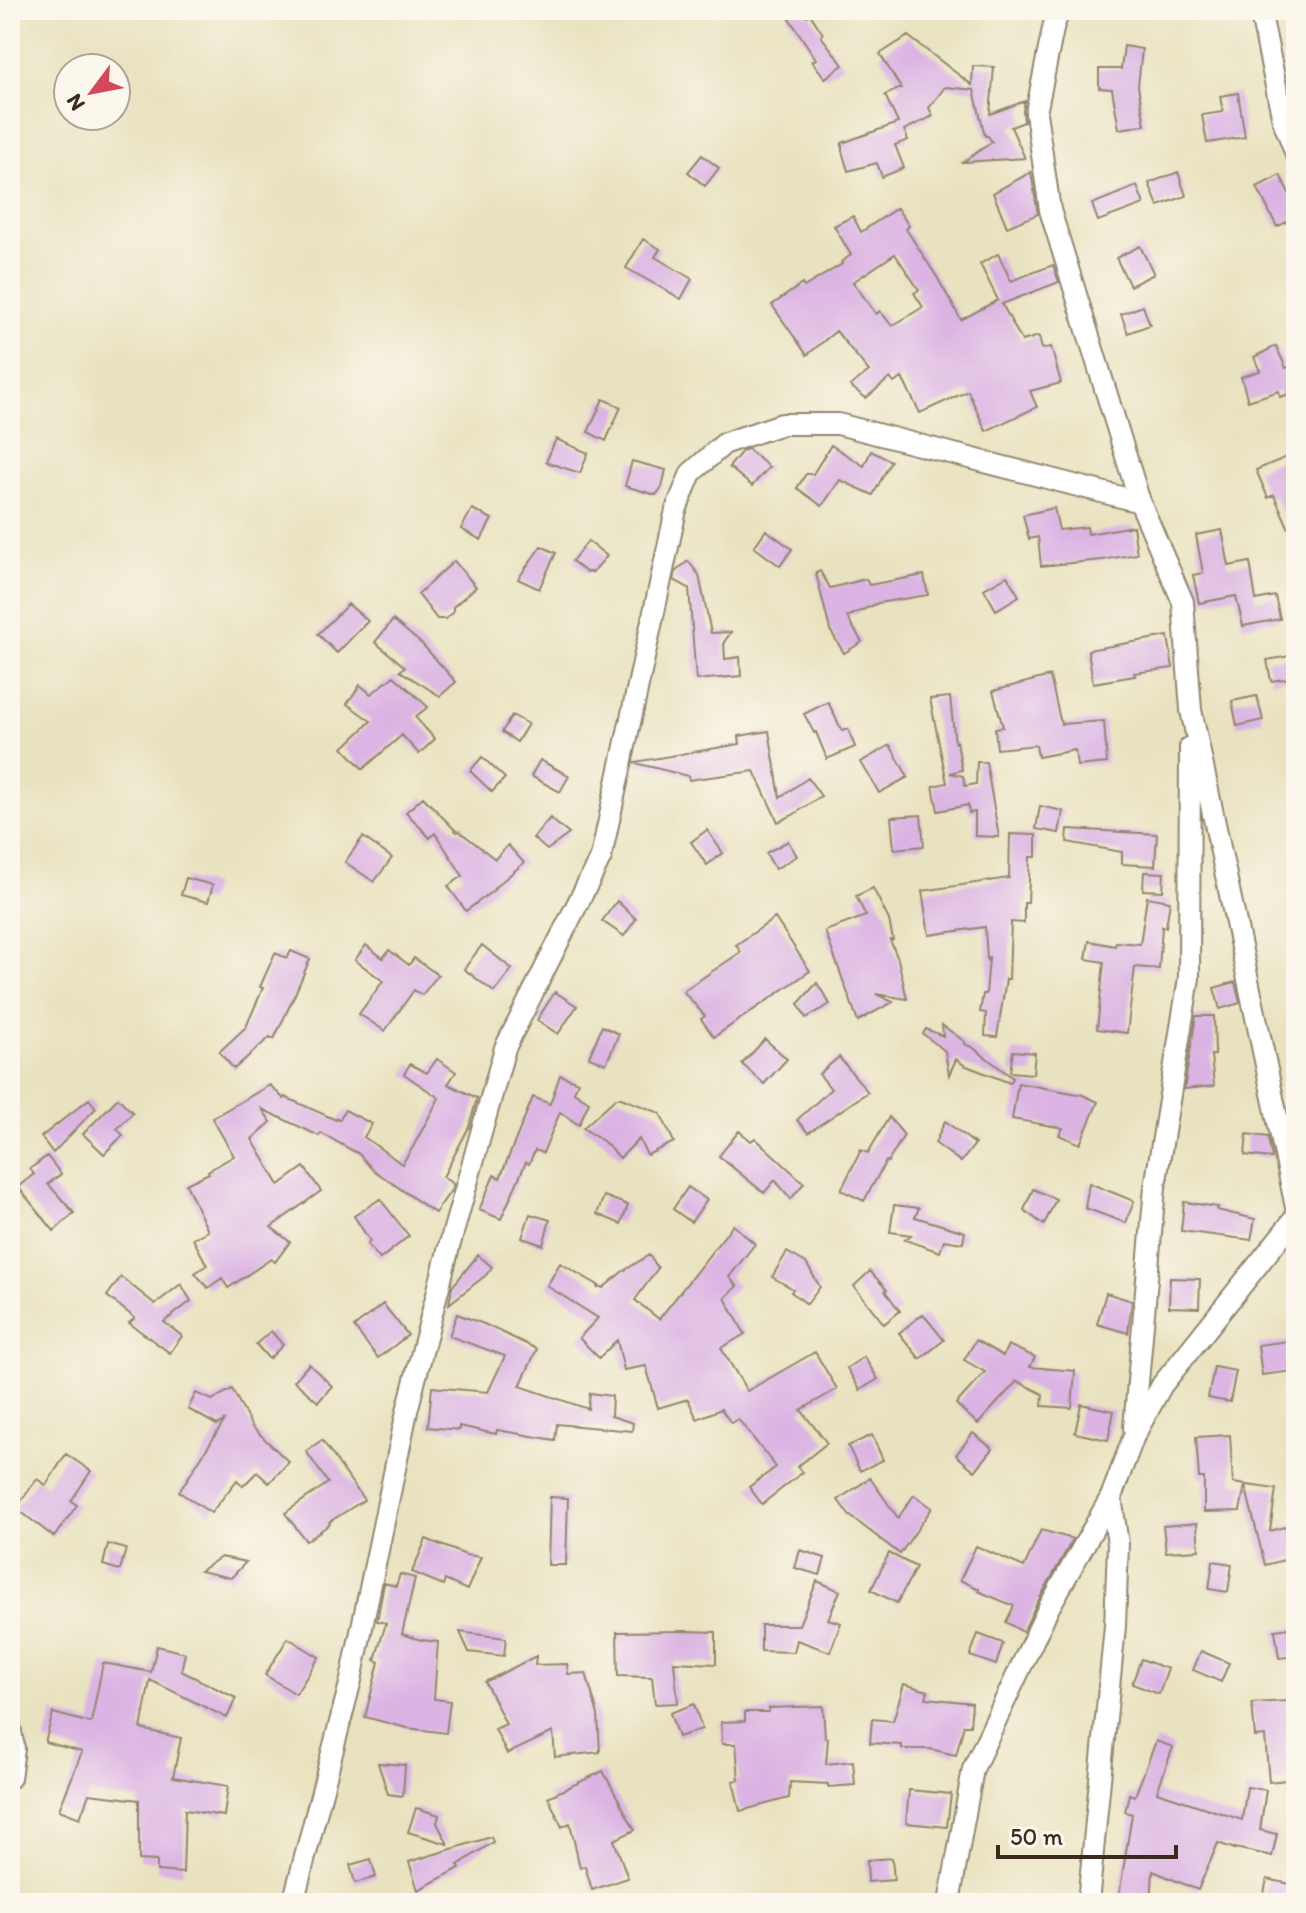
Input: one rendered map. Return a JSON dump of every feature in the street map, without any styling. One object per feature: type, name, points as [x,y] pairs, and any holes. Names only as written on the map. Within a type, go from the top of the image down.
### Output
[{"type":"street","points":[[1060,10],[1054,24],[1036,113],[1050,210],[1140,502],[1183,602],[1191,710],[1189,978],[1155,1187],[1134,1436]]},
{"type":"street","points":[[1260,10],[1283,120],[1296,154]]},
{"type":"street","points":[[293,1903],[351,1680],[407,1411],[453,1231],[505,1048],[601,857],[676,510],[691,473],[725,443],[782,424],[838,424],[1140,502]]},
{"type":"street","points":[[1191,710],[1296,1207]]},
{"type":"street","points":[[949,1903],[973,1769],[1048,1609],[1111,1497],[1134,1436],[1162,1385],[1296,1217]]},
{"type":"street","points":[[1088,1903],[1115,1626],[1118,1544],[1111,1497]]},
{"type":"street","points":[[10,1726],[14,1749],[10,1778]]},
{"type":"building","points":[[794,10],[802,10],[807,16],[810,14],[823,34],[821,36],[843,65],[825,78],[787,15]]},
{"type":"building","points":[[908,36],[972,85],[973,66],[994,67],[990,114],[1025,101],[1024,122],[1011,127],[1025,158],[963,162],[992,142],[985,136],[974,90],[945,87],[929,108],[933,116],[904,130],[908,140],[895,145],[904,168],[882,177],[877,163],[848,171],[842,143],[898,123],[885,95],[901,88],[880,54]]},
{"type":"building","points":[[1124,46],[1142,49],[1138,86],[1145,125],[1119,129],[1112,89],[1099,88],[1099,69],[1121,69]]},
{"type":"building","points":[[1238,93],[1245,137],[1207,143],[1202,115],[1223,112],[1220,96]]},
{"type":"building","points":[[702,155],[719,168],[705,186],[688,172]]},
{"type":"building","points":[[1031,172],[1038,214],[1007,227],[993,193]]},
{"type":"building","points":[[1178,172],[1186,196],[1158,206],[1149,183]]},
{"type":"building","points":[[1280,175],[1296,207],[1296,217],[1277,227],[1257,187]]},
{"type":"building","points":[[1137,186],[1144,204],[1098,221],[1092,204]]},
{"type":"building","points":[[897,208],[909,226],[906,229],[961,320],[998,300],[980,264],[998,254],[1011,281],[1053,265],[1059,282],[1002,304],[1022,341],[1039,336],[1042,349],[1051,347],[1061,383],[1030,391],[1037,407],[986,431],[968,391],[920,413],[902,378],[894,383],[890,378],[866,398],[850,386],[869,371],[836,331],[807,355],[772,305],[802,284],[804,287],[842,264],[851,255],[834,226],[853,216],[861,232]],"holes":[[[895,254],[919,290],[914,293],[923,307],[892,326],[880,311],[876,314],[853,282]]]},
{"type":"building","points":[[643,239],[660,249],[655,257],[692,279],[681,299],[626,268]]},
{"type":"building","points":[[1140,246],[1154,274],[1130,286],[1116,258]]},
{"type":"building","points":[[1143,306],[1150,325],[1128,333],[1121,314]]},
{"type":"building","points":[[1276,346],[1286,368],[1296,365],[1296,392],[1280,397],[1279,391],[1248,401],[1241,377],[1260,371],[1254,357]]},
{"type":"building","points":[[603,399],[621,407],[606,441],[588,432]]},
{"type":"building","points":[[556,439],[588,453],[580,473],[546,462]]},
{"type":"building","points":[[831,445],[864,466],[871,451],[891,461],[873,495],[840,480],[822,506],[797,488],[806,474],[813,474]]},
{"type":"building","points":[[748,449],[769,467],[752,486],[729,467],[742,451]]},
{"type":"building","points":[[1289,456],[1296,473],[1296,545],[1274,495],[1268,498],[1256,470]]},
{"type":"building","points":[[632,461],[666,470],[662,487],[656,495],[625,486]]},
{"type":"building","points":[[1054,508],[1059,530],[1087,527],[1088,534],[1133,526],[1137,554],[1041,566],[1038,537],[1029,539],[1023,515]]},
{"type":"building","points":[[472,509],[492,519],[481,540],[461,529]]},
{"type":"building","points":[[766,530],[792,549],[780,566],[754,547]]},
{"type":"building","points":[[1222,530],[1229,566],[1250,562],[1256,600],[1275,596],[1280,619],[1243,626],[1236,596],[1199,603],[1193,575],[1203,573],[1196,535]]},
{"type":"building","points":[[588,541],[607,556],[593,572],[586,572],[572,561]]},
{"type":"building","points":[[541,546],[556,553],[539,589],[518,579]]},
{"type":"building","points":[[454,561],[476,587],[453,607],[453,613],[445,619],[437,619],[418,594]]},
{"type":"building","points":[[688,561],[699,575],[711,633],[731,632],[724,642],[725,659],[740,657],[741,676],[696,680],[689,588],[674,580],[676,571]]},
{"type":"building","points":[[820,571],[830,588],[866,579],[869,585],[924,575],[928,595],[878,603],[847,617],[862,642],[844,653],[830,630],[816,573]]},
{"type":"building","points":[[1007,576],[1019,596],[996,610],[984,589]]},
{"type":"building","points":[[348,604],[368,621],[337,653],[318,634]]},
{"type":"building","points":[[393,620],[422,644],[456,682],[440,696],[400,671],[405,667],[375,642]]},
{"type":"building","points":[[1168,636],[1173,668],[1093,683],[1088,650]]},
{"type":"building","points":[[1296,655],[1296,677],[1271,681],[1267,660]]},
{"type":"building","points":[[394,676],[428,707],[415,717],[435,739],[419,754],[402,735],[363,769],[343,748],[371,721],[347,704],[360,685],[371,694]]},
{"type":"building","points":[[1050,676],[1061,724],[1104,721],[1107,763],[1077,766],[1075,750],[1038,757],[1036,745],[997,749],[995,728],[1003,727],[993,691]]},
{"type":"building","points":[[1257,696],[1263,720],[1237,726],[1232,701]]},
{"type":"building","points":[[950,697],[955,743],[962,770],[950,773],[963,776],[965,786],[976,784],[977,762],[986,762],[999,837],[975,836],[975,812],[969,813],[968,805],[938,811],[933,786],[947,783],[930,699]]},
{"type":"building","points":[[828,702],[842,731],[848,729],[855,747],[827,759],[816,732],[804,714]]},
{"type":"building","points":[[512,715],[528,724],[517,742],[502,732]]},
{"type":"building","points":[[769,731],[780,797],[808,778],[821,796],[778,822],[754,771],[689,780],[688,776],[635,763],[740,744],[739,736]]},
{"type":"building","points":[[890,745],[908,777],[879,793],[861,762]]},
{"type":"building","points":[[482,757],[505,778],[492,792],[470,771]]},
{"type":"building","points":[[540,760],[569,776],[560,792],[531,776]]},
{"type":"building","points":[[423,797],[457,832],[495,859],[508,845],[524,863],[466,911],[448,886],[463,876],[435,833],[430,838],[406,812]]},
{"type":"building","points":[[1040,806],[1063,811],[1059,833],[1036,829]]},
{"type":"building","points":[[921,815],[924,846],[894,849],[891,817]]},
{"type":"building","points":[[550,818],[569,834],[547,850],[533,838]]},
{"type":"building","points":[[1068,829],[1157,834],[1155,866],[1122,864],[1122,852],[1067,842]]},
{"type":"building","points":[[707,830],[723,853],[707,865],[691,842]]},
{"type":"building","points":[[1010,834],[1036,835],[1036,857],[1030,857],[1024,923],[1011,922],[1009,979],[1006,979],[997,1037],[985,1036],[986,1013],[980,1012],[983,994],[986,994],[989,958],[987,960],[985,927],[929,935],[922,891],[1009,878]]},
{"type":"building","points":[[363,837],[392,858],[374,882],[345,862]]},
{"type":"building","points":[[788,841],[797,856],[775,869],[766,853]]},
{"type":"building","points":[[1144,872],[1164,873],[1163,891],[1143,890]]},
{"type":"building","points":[[186,878],[213,885],[208,902],[181,895]]},
{"type":"building","points":[[873,888],[889,920],[893,940],[890,940],[898,959],[907,999],[876,994],[893,1002],[858,1021],[825,931],[866,916],[856,896]]},
{"type":"building","points":[[1147,897],[1170,901],[1166,927],[1162,926],[1159,969],[1135,967],[1127,1033],[1097,1029],[1104,962],[1086,959],[1089,941],[1115,946],[1116,942],[1140,944]]},
{"type":"building","points":[[617,901],[636,919],[624,936],[602,921]]},
{"type":"building","points":[[775,918],[810,971],[714,1037],[701,1019],[705,1016],[683,991],[741,952],[736,945]]},
{"type":"building","points":[[366,945],[383,958],[389,950],[409,965],[414,958],[438,975],[422,995],[414,990],[385,1031],[359,1014],[383,981],[355,960]]},
{"type":"building","points":[[482,945],[512,969],[494,992],[464,969]]},
{"type":"building","points":[[291,951],[310,959],[274,1039],[270,1037],[234,1069],[219,1052],[246,1027],[275,953],[287,958]]},
{"type":"building","points":[[1235,982],[1240,1003],[1220,1009],[1214,988]]},
{"type":"building","points":[[817,983],[830,1004],[806,1018],[798,1004]]},
{"type":"building","points":[[555,992],[577,1006],[558,1034],[537,1020]]},
{"type":"building","points":[[1196,1016],[1214,1016],[1215,1055],[1211,1055],[1214,1086],[1184,1089]]},
{"type":"building","points":[[942,1025],[1013,1078],[1010,1083],[956,1059],[949,1075],[945,1051],[923,1034],[926,1029],[943,1036]]},
{"type":"building","points":[[602,1026],[619,1034],[606,1064],[589,1057]]},
{"type":"building","points":[[765,1039],[787,1059],[764,1084],[742,1064]]},
{"type":"building","points":[[1013,1051],[1035,1053],[1033,1074],[1010,1072]]},
{"type":"building","points":[[839,1057],[868,1092],[808,1133],[797,1120],[831,1089],[819,1074]]},
{"type":"building","points":[[437,1059],[456,1072],[448,1084],[477,1098],[469,1127],[443,1177],[453,1184],[452,1189],[435,1213],[372,1169],[359,1154],[321,1133],[319,1136],[262,1109],[271,1122],[252,1139],[279,1185],[304,1167],[321,1191],[271,1227],[290,1242],[275,1262],[271,1259],[228,1288],[222,1278],[208,1288],[195,1273],[207,1265],[193,1239],[208,1231],[186,1184],[234,1156],[212,1118],[270,1085],[284,1099],[336,1120],[345,1110],[372,1124],[364,1137],[402,1164],[439,1098],[404,1074],[410,1064],[427,1073]]},
{"type":"building","points":[[560,1075],[578,1082],[574,1092],[589,1102],[579,1125],[560,1112],[543,1153],[535,1150],[529,1164],[526,1162],[501,1219],[479,1210],[494,1175],[500,1178],[533,1097],[550,1104]]},
{"type":"building","points":[[1018,1083],[1083,1095],[1098,1102],[1080,1144],[1059,1135],[1063,1128],[1012,1119]]},
{"type":"building","points":[[118,1098],[133,1113],[117,1129],[123,1135],[104,1154],[83,1134]]},
{"type":"building","points":[[616,1098],[660,1113],[674,1142],[647,1155],[639,1139],[620,1158],[603,1141],[583,1128]]},
{"type":"building","points":[[89,1099],[96,1108],[53,1153],[41,1137]]},
{"type":"building","points":[[889,1117],[904,1135],[864,1201],[841,1190],[861,1150],[868,1153]]},
{"type":"building","points":[[945,1121],[975,1144],[961,1162],[935,1143]]},
{"type":"building","points":[[739,1131],[751,1141],[755,1138],[804,1183],[791,1199],[775,1180],[764,1193],[719,1156]]},
{"type":"building","points":[[1247,1134],[1268,1137],[1272,1158],[1245,1155]]},
{"type":"building","points":[[47,1156],[61,1174],[48,1184],[74,1213],[54,1231],[18,1187],[34,1174],[30,1169]]},
{"type":"building","points":[[1089,1183],[1134,1201],[1126,1223],[1085,1208]]},
{"type":"building","points":[[688,1187],[707,1200],[691,1222],[673,1209]]},
{"type":"building","points":[[1033,1189],[1056,1199],[1044,1225],[1024,1210]]},
{"type":"building","points":[[604,1196],[628,1205],[621,1224],[597,1214]]},
{"type":"building","points":[[380,1199],[409,1236],[380,1259],[367,1244],[370,1241],[354,1216]]},
{"type":"building","points":[[1184,1202],[1218,1207],[1217,1210],[1255,1219],[1251,1240],[1181,1231]]},
{"type":"building","points":[[894,1205],[919,1208],[915,1217],[965,1232],[963,1243],[944,1240],[940,1252],[905,1240],[911,1235],[890,1232]]},
{"type":"building","points":[[530,1214],[550,1220],[543,1245],[522,1238]]},
{"type":"building","points":[[733,1225],[755,1244],[729,1277],[737,1286],[725,1298],[745,1334],[721,1348],[747,1391],[815,1352],[837,1389],[801,1410],[827,1443],[797,1467],[803,1472],[762,1504],[749,1487],[776,1467],[738,1419],[731,1423],[721,1409],[697,1419],[688,1399],[658,1408],[646,1366],[624,1370],[617,1340],[599,1358],[579,1338],[598,1318],[547,1286],[560,1263],[598,1285],[597,1288],[603,1288],[649,1255],[658,1268],[635,1300],[659,1319]]},
{"type":"building","points":[[787,1252],[806,1263],[820,1287],[807,1304],[791,1292],[793,1289],[772,1277]]},
{"type":"building","points":[[478,1255],[492,1267],[449,1304],[452,1287]]},
{"type":"building","points":[[870,1271],[900,1311],[884,1324],[854,1286]]},
{"type":"building","points":[[121,1277],[155,1304],[181,1284],[191,1301],[164,1322],[182,1336],[170,1353],[129,1323],[135,1318],[107,1296]]},
{"type":"building","points":[[1170,1278],[1200,1279],[1199,1308],[1169,1307]]},
{"type":"building","points":[[1106,1293],[1132,1301],[1128,1333],[1097,1324]]},
{"type":"building","points":[[383,1304],[408,1335],[378,1358],[354,1327]]},
{"type":"building","points":[[457,1314],[537,1349],[520,1386],[588,1409],[590,1393],[612,1396],[611,1416],[633,1423],[632,1431],[557,1424],[555,1440],[497,1430],[496,1434],[459,1426],[459,1430],[428,1427],[432,1387],[488,1392],[505,1356],[449,1336]]},
{"type":"building","points":[[923,1314],[944,1340],[920,1359],[899,1333]]},
{"type":"building","points":[[271,1331],[283,1345],[269,1359],[256,1344]]},
{"type":"building","points":[[976,1340],[1003,1356],[1008,1345],[1035,1357],[1030,1367],[1075,1371],[1072,1408],[1042,1406],[1043,1394],[1017,1381],[978,1424],[956,1404],[985,1372],[964,1360]]},
{"type":"building","points":[[1289,1341],[1294,1371],[1262,1375],[1258,1345]]},
{"type":"building","points":[[864,1357],[878,1379],[860,1390],[847,1368]]},
{"type":"building","points":[[309,1364],[332,1386],[318,1402],[294,1381]]},
{"type":"building","points":[[1214,1367],[1236,1371],[1230,1402],[1208,1398]]},
{"type":"building","points":[[232,1389],[252,1427],[289,1462],[269,1483],[257,1472],[243,1486],[237,1480],[211,1513],[179,1492],[225,1420],[217,1425],[188,1409],[196,1393],[212,1400]]},
{"type":"building","points":[[1081,1404],[1114,1411],[1108,1440],[1075,1433]]},
{"type":"building","points":[[973,1433],[993,1449],[975,1471],[956,1455]]},
{"type":"building","points":[[872,1435],[883,1460],[860,1471],[848,1446]]},
{"type":"building","points":[[1230,1435],[1233,1483],[1276,1489],[1270,1531],[1296,1524],[1296,1557],[1265,1565],[1245,1485],[1240,1511],[1204,1512],[1204,1478],[1199,1478],[1196,1437]]},
{"type":"building","points":[[322,1440],[364,1500],[306,1541],[285,1513],[328,1483],[306,1451]]},
{"type":"building","points":[[66,1454],[91,1471],[71,1501],[77,1505],[54,1537],[16,1508],[37,1479],[46,1485]]},
{"type":"building","points":[[870,1478],[898,1518],[914,1495],[932,1508],[900,1554],[849,1515],[838,1500]]},
{"type":"building","points":[[550,1497],[568,1498],[566,1565],[548,1565]]},
{"type":"building","points":[[1197,1523],[1199,1550],[1166,1552],[1163,1526]]},
{"type":"building","points":[[1041,1530],[1073,1539],[1023,1632],[1006,1622],[1014,1606],[960,1580],[976,1546],[1024,1567]]},
{"type":"building","points":[[426,1539],[466,1555],[481,1557],[467,1590],[445,1580],[443,1585],[412,1572]]},
{"type":"building","points":[[108,1544],[126,1549],[120,1570],[103,1565]]},
{"type":"building","points":[[800,1550],[825,1558],[820,1575],[795,1568]]},
{"type":"building","points":[[889,1553],[916,1567],[897,1603],[871,1590]]},
{"type":"building","points":[[221,1557],[246,1562],[231,1578],[200,1571]]},
{"type":"building","points":[[1213,1561],[1232,1564],[1228,1592],[1209,1589]]},
{"type":"building","points":[[400,1574],[415,1578],[402,1634],[438,1642],[434,1699],[450,1701],[446,1733],[407,1728],[365,1717],[379,1662],[375,1660],[386,1623],[377,1621],[384,1583],[396,1586]]},
{"type":"building","points":[[817,1581],[840,1591],[828,1619],[841,1623],[830,1652],[797,1640],[794,1652],[761,1651],[761,1625],[799,1625]]},
{"type":"building","points":[[1296,1627],[1296,1656],[1279,1658],[1275,1630]]},
{"type":"building","points":[[460,1632],[506,1638],[504,1656],[469,1652]]},
{"type":"building","points":[[617,1632],[716,1632],[716,1664],[674,1662],[678,1703],[655,1704],[652,1677],[618,1676]]},
{"type":"building","points":[[978,1634],[1003,1643],[996,1665],[970,1656]]},
{"type":"building","points":[[288,1638],[319,1657],[296,1694],[265,1675]]},
{"type":"building","points":[[157,1646],[185,1653],[181,1671],[236,1698],[227,1718],[150,1680],[141,1729],[181,1738],[173,1777],[228,1786],[224,1816],[185,1810],[183,1873],[157,1871],[157,1861],[139,1860],[139,1800],[89,1794],[80,1818],[59,1810],[82,1752],[45,1742],[53,1713],[91,1723],[103,1663],[151,1672]]},
{"type":"building","points":[[1201,1651],[1229,1663],[1221,1682],[1193,1670]]},
{"type":"building","points":[[536,1656],[535,1665],[567,1664],[568,1674],[586,1673],[598,1715],[600,1752],[555,1757],[553,1732],[507,1754],[495,1729],[506,1724],[485,1682]]},
{"type":"building","points":[[1141,1659],[1168,1669],[1159,1694],[1132,1684]]},
{"type":"building","points":[[904,1684],[928,1691],[926,1698],[972,1703],[970,1725],[964,1725],[956,1755],[930,1749],[902,1749],[902,1745],[870,1743],[872,1719],[893,1721]]},
{"type":"building","points":[[1288,1701],[1295,1779],[1269,1782],[1265,1736],[1255,1737],[1252,1703]]},
{"type":"building","points":[[694,1704],[702,1729],[678,1737],[670,1713]]},
{"type":"building","points":[[823,1706],[825,1738],[828,1738],[826,1764],[853,1761],[855,1785],[828,1787],[828,1784],[790,1782],[789,1798],[740,1811],[733,1781],[739,1780],[736,1744],[722,1744],[721,1722],[745,1721],[745,1712],[768,1712],[769,1708]]},
{"type":"building","points":[[1156,1741],[1173,1747],[1157,1792],[1242,1820],[1247,1787],[1266,1790],[1260,1830],[1277,1834],[1272,1856],[1218,1843],[1198,1890],[1153,1871],[1151,1903],[1118,1903],[1132,1814],[1125,1812],[1129,1794],[1135,1796]]},
{"type":"building","points":[[378,1763],[405,1765],[403,1796],[388,1794]]},
{"type":"building","points":[[603,1771],[635,1830],[614,1840],[628,1878],[592,1890],[585,1866],[580,1868],[570,1823],[562,1827],[548,1797]]},
{"type":"building","points":[[909,1790],[951,1794],[947,1827],[906,1823]]},
{"type":"building","points":[[416,1808],[439,1815],[437,1823],[448,1844],[408,1832]]},
{"type":"building","points":[[491,1837],[493,1842],[458,1865],[460,1868],[418,1890],[409,1862]]},
{"type":"building","points":[[892,1858],[894,1880],[868,1882],[867,1860]]},
{"type":"building","points":[[371,1859],[376,1877],[355,1883],[350,1865]]},
{"type":"building","points":[[1267,1879],[1295,1885],[1291,1903],[1262,1903]]}]
